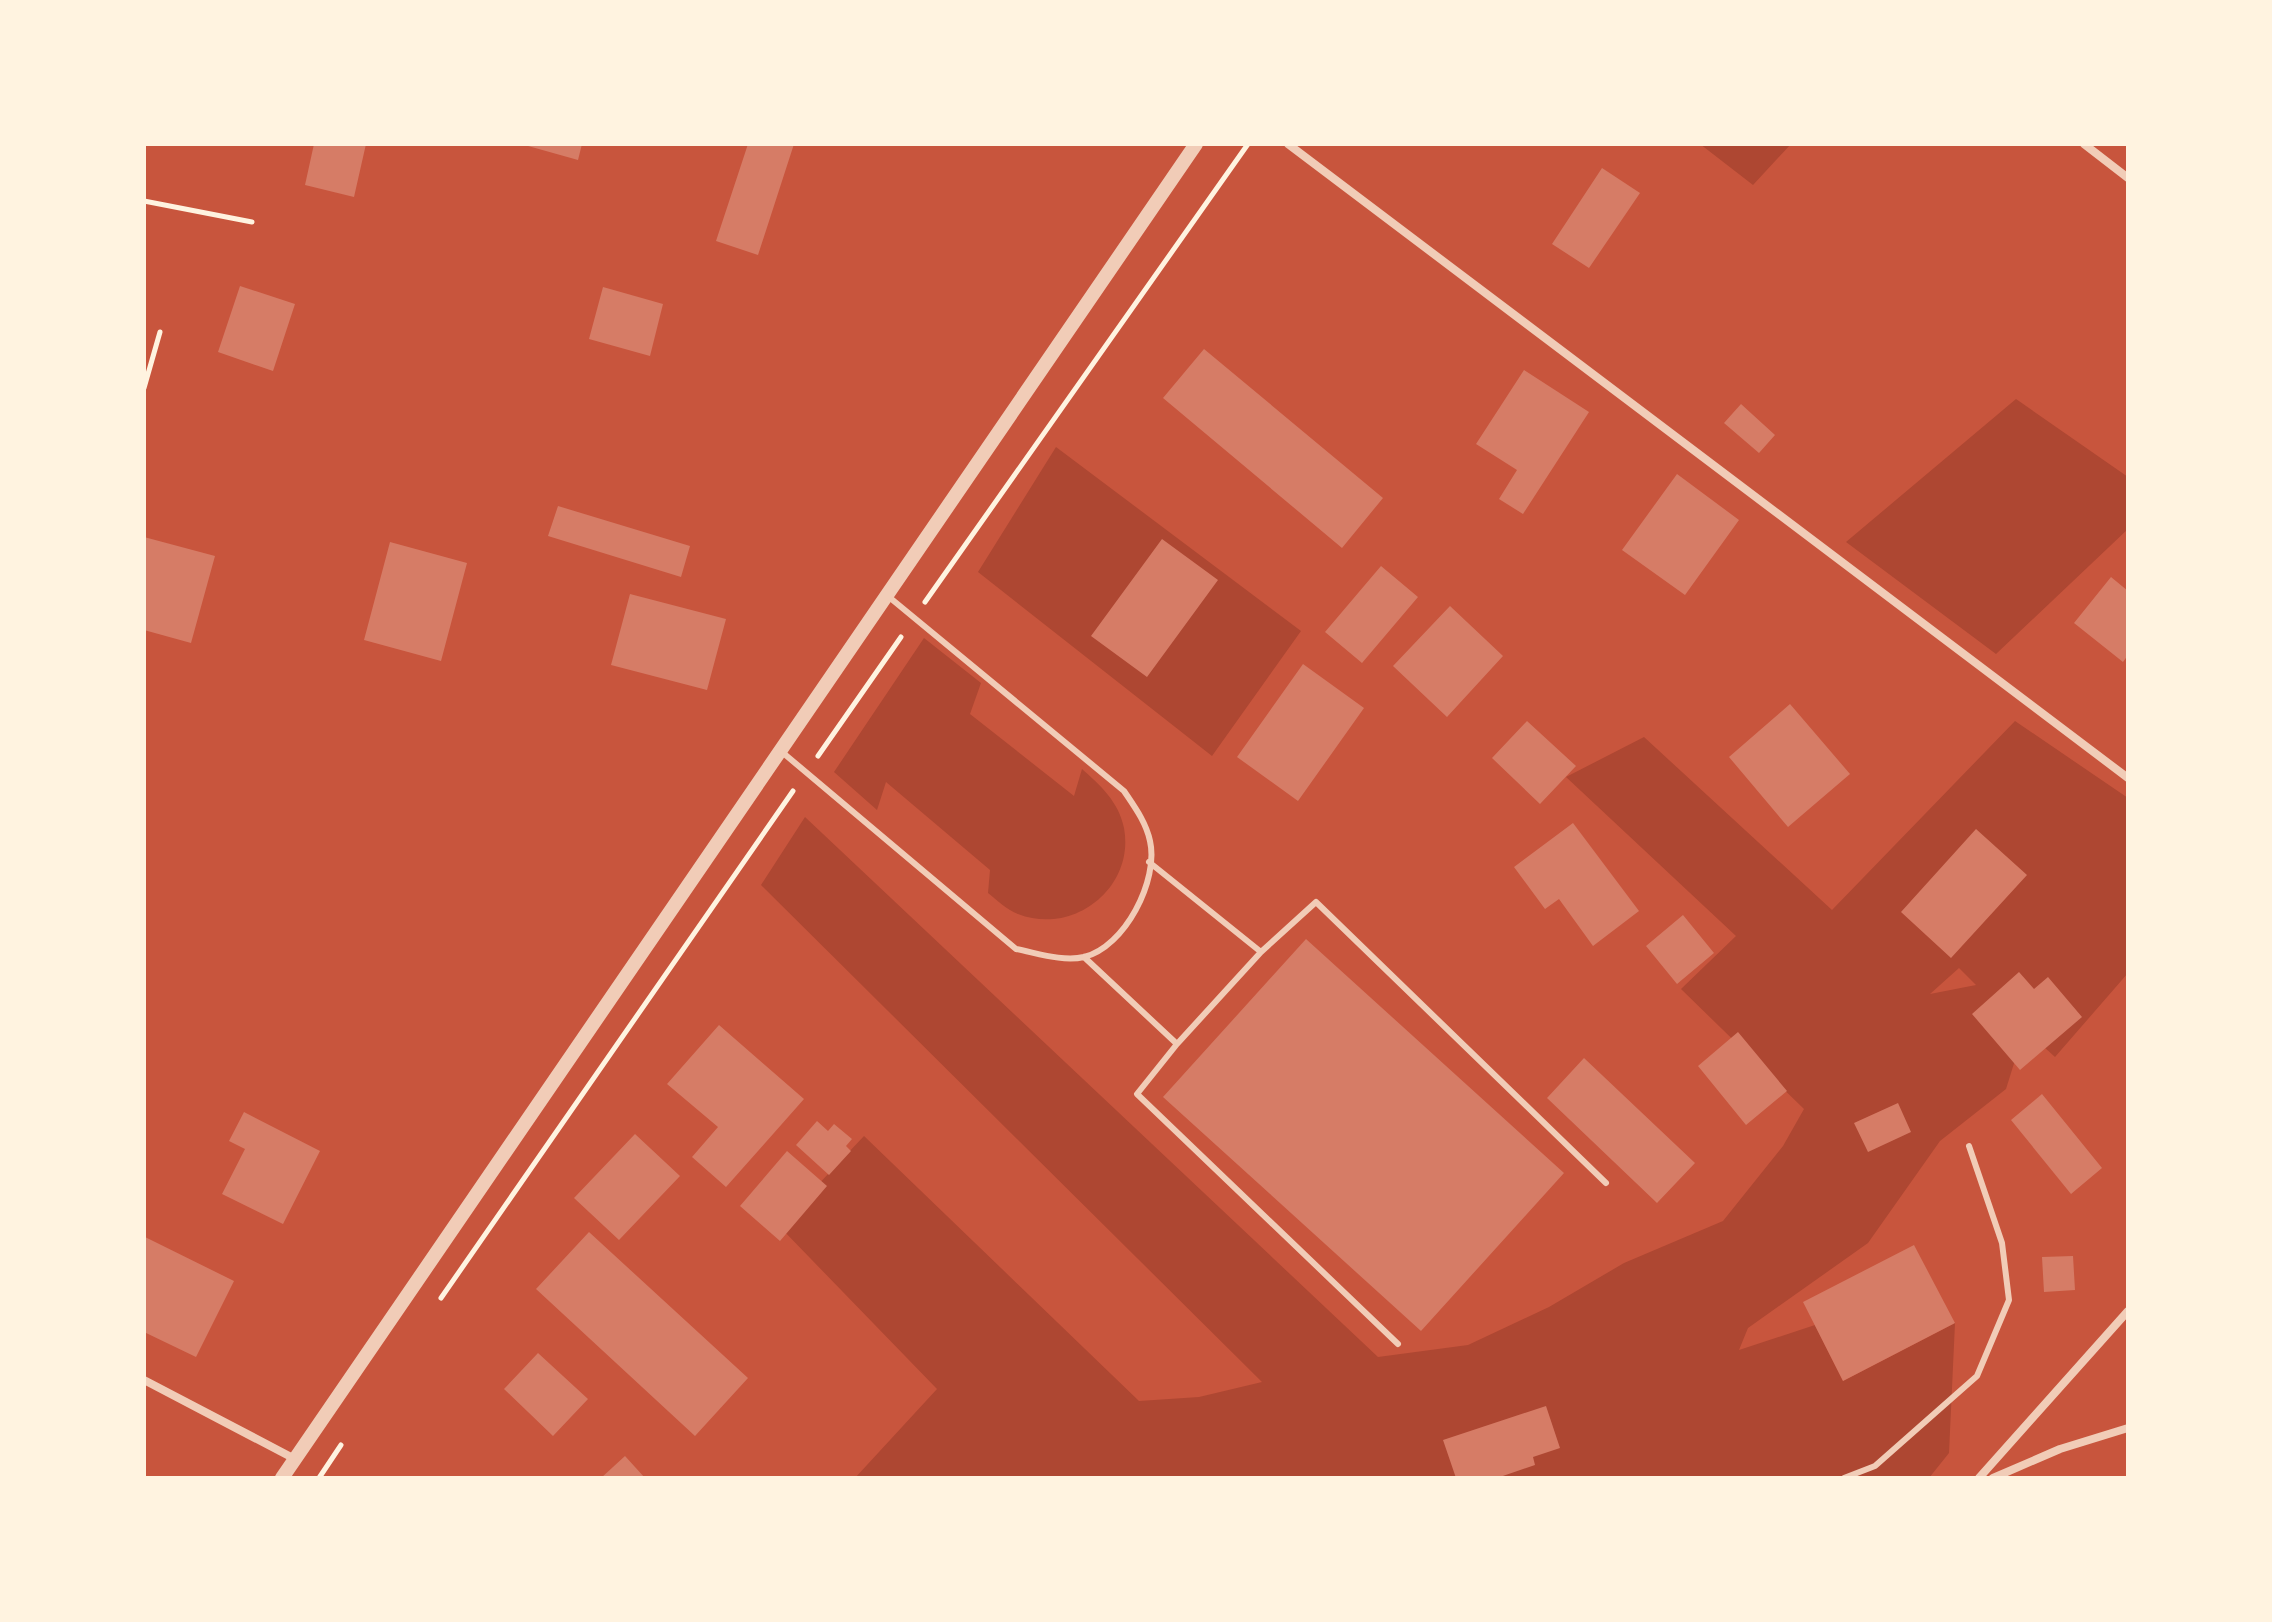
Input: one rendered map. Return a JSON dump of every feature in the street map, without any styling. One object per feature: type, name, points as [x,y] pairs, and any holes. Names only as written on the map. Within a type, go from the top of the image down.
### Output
[{"type":"street","points":[[282,1478],[779,749],[889,597],[1196,144]]},
{"type":"street","points":[[1288,144],[2128,778]]},
{"type":"street","points":[[2084,144],[2128,178]]},
{"type":"street","points":[[1979,1478],[2128,1311]]},
{"type":"street","points":[[144,1380],[293,1458]]},
{"type":"street","points":[[1993,1478],[2060,1449],[2128,1428]]},
{"type":"lane","points":[[779,749],[1016,949],[1050,956],[1084,957],[1113,941],[1135,915],[1147,881],[1151,843],[1141,816],[1124,791],[889,597]]},
{"type":"lane","points":[[1149,862],[1261,952]]},
{"type":"lane","points":[[1398,1344],[1137,1094],[1177,1044],[1261,952],[1316,902],[1606,1183]]},
{"type":"lane","points":[[1084,957],[1177,1044]]},
{"type":"lane","points":[[1844,1478],[1875,1466],[1977,1376],[2009,1300],[2002,1243],[1969,1146]]},
{"type":"path","points":[[440,1301],[806,772],[1248,144]]},
{"type":"path","points":[[144,201],[252,222]]},
{"type":"path","points":[[144,388],[160,332]]},
{"type":"path","points":[[319,1478],[343,1441]]},
{"type":"shaded area","points":[[1700,144],[1791,144],[1753,185]]},
{"type":"shaded area","points":[[2016,399],[2128,477],[2128,529],[1996,654],[1846,542]]},
{"type":"shaded area","points":[[1056,447],[1301,631],[1212,756],[978,572]]},
{"type":"shaded area","points":[[924,638],[981,683],[970,714],[1074,796],[1082,769],[1102,788],[1118,810],[1124,828],[1125,850],[1120,869],[1110,887],[1079,912],[1060,918],[1039,919],[1010,910],[988,893],[990,870],[886,782],[877,810],[834,772]]},
{"type":"shaded area","points":[[2015,721],[2128,798],[2128,973],[2055,1057],[2008,1014],[2021,1041],[2006,1089],[1940,1141],[1868,1243],[1748,1328],[1739,1350],[1815,1325],[1843,1381],[1955,1323],[1949,1453],[1929,1478],[855,1478],[937,1389],[779,1226],[864,1136],[1139,1401],[1199,1397],[1262,1382],[761,885],[805,817],[1378,1357],[1468,1345],[1549,1307],[1624,1263],[1723,1221],[1783,1146],[1804,1109],[1681,989],[1736,936],[1566,777],[1644,737],[1832,910]],"holes":[[[1959,968],[1976,985],[1930,994]]]},
{"type":"building","points":[[314,144],[366,144],[354,197],[305,185]]},
{"type":"building","points":[[521,144],[582,144],[578,160]]},
{"type":"building","points":[[748,144],[794,144],[758,255],[716,241]]},
{"type":"building","points":[[1602,168],[1640,193],[1589,268],[1552,244]]},
{"type":"building","points":[[240,286],[295,304],[273,371],[218,352]]},
{"type":"building","points":[[603,287],[663,304],[650,356],[589,339]]},
{"type":"building","points":[[1204,349],[1383,498],[1342,548],[1163,398]]},
{"type":"building","points":[[1524,370],[1589,412],[1523,514],[1499,499],[1517,470],[1476,444]]},
{"type":"building","points":[[1741,404],[1775,435],[1759,453],[1724,423]]},
{"type":"building","points":[[1677,474],[1739,520],[1685,595],[1622,550]]},
{"type":"building","points":[[558,506],[690,546],[681,577],[548,536]]},
{"type":"building","points":[[144,537],[215,556],[191,643],[144,630]]},
{"type":"building","points":[[1162,539],[1218,580],[1147,677],[1091,636]]},
{"type":"building","points":[[390,542],[467,563],[441,661],[364,640]]},
{"type":"building","points":[[1381,566],[1418,597],[1362,663],[1325,632]]},
{"type":"building","points":[[2111,577],[2128,591],[2128,655],[2123,662],[2074,623]]},
{"type":"building","points":[[630,594],[726,619],[707,690],[611,665]]},
{"type":"building","points":[[1450,606],[1503,656],[1447,717],[1393,666]]},
{"type":"building","points":[[1303,664],[1364,708],[1298,801],[1237,757]]},
{"type":"building","points":[[1790,704],[1850,774],[1788,827],[1729,757]]},
{"type":"building","points":[[1527,721],[1576,766],[1540,804],[1492,758]]},
{"type":"building","points":[[1573,823],[1639,911],[1593,946],[1559,899],[1545,909],[1514,867]]},
{"type":"building","points":[[1976,829],[2027,875],[1951,958],[1901,912]]},
{"type":"building","points":[[1683,915],[1714,953],[1677,984],[1646,946]]},
{"type":"building","points":[[1306,939],[1564,1173],[1421,1331],[1163,1097]]},
{"type":"building","points":[[2019,972],[2034,989],[2048,977],[2082,1017],[2020,1070],[1972,1014]]},
{"type":"building","points":[[719,1025],[804,1099],[726,1187],[692,1157],[718,1127],[667,1084]]},
{"type":"building","points":[[1738,1032],[1787,1091],[1746,1125],[1698,1066]]},
{"type":"building","points":[[1584,1058],[1695,1163],[1657,1203],[1547,1098]]},
{"type":"building","points":[[2042,1094],[2102,1168],[2071,1194],[2011,1120]]},
{"type":"building","points":[[1898,1103],[1911,1132],[1868,1152],[1854,1123]]},
{"type":"building","points":[[244,1112],[320,1151],[283,1224],[222,1194],[245,1149],[229,1141]]},
{"type":"building","points":[[817,1121],[828,1131],[834,1124],[852,1139],[846,1146],[851,1151],[829,1175],[796,1145]]},
{"type":"building","points":[[635,1134],[680,1176],[619,1240],[574,1198]]},
{"type":"building","points":[[787,1151],[827,1186],[780,1241],[740,1206]]},
{"type":"building","points":[[589,1232],[748,1378],[695,1436],[536,1289]]},
{"type":"building","points":[[145,1237],[234,1281],[196,1357],[144,1332]]},
{"type":"building","points":[[1914,1245],[1955,1323],[1843,1381],[1803,1302]]},
{"type":"building","points":[[2073,1256],[2075,1290],[2044,1292],[2042,1257]]},
{"type":"building","points":[[538,1353],[588,1399],[553,1436],[504,1389]]},
{"type":"building","points":[[1546,1406],[1560,1448],[1533,1457],[1535,1465],[1497,1478],[1456,1478],[1443,1440]]},
{"type":"building","points":[[625,1456],[645,1478],[601,1478]]}]
